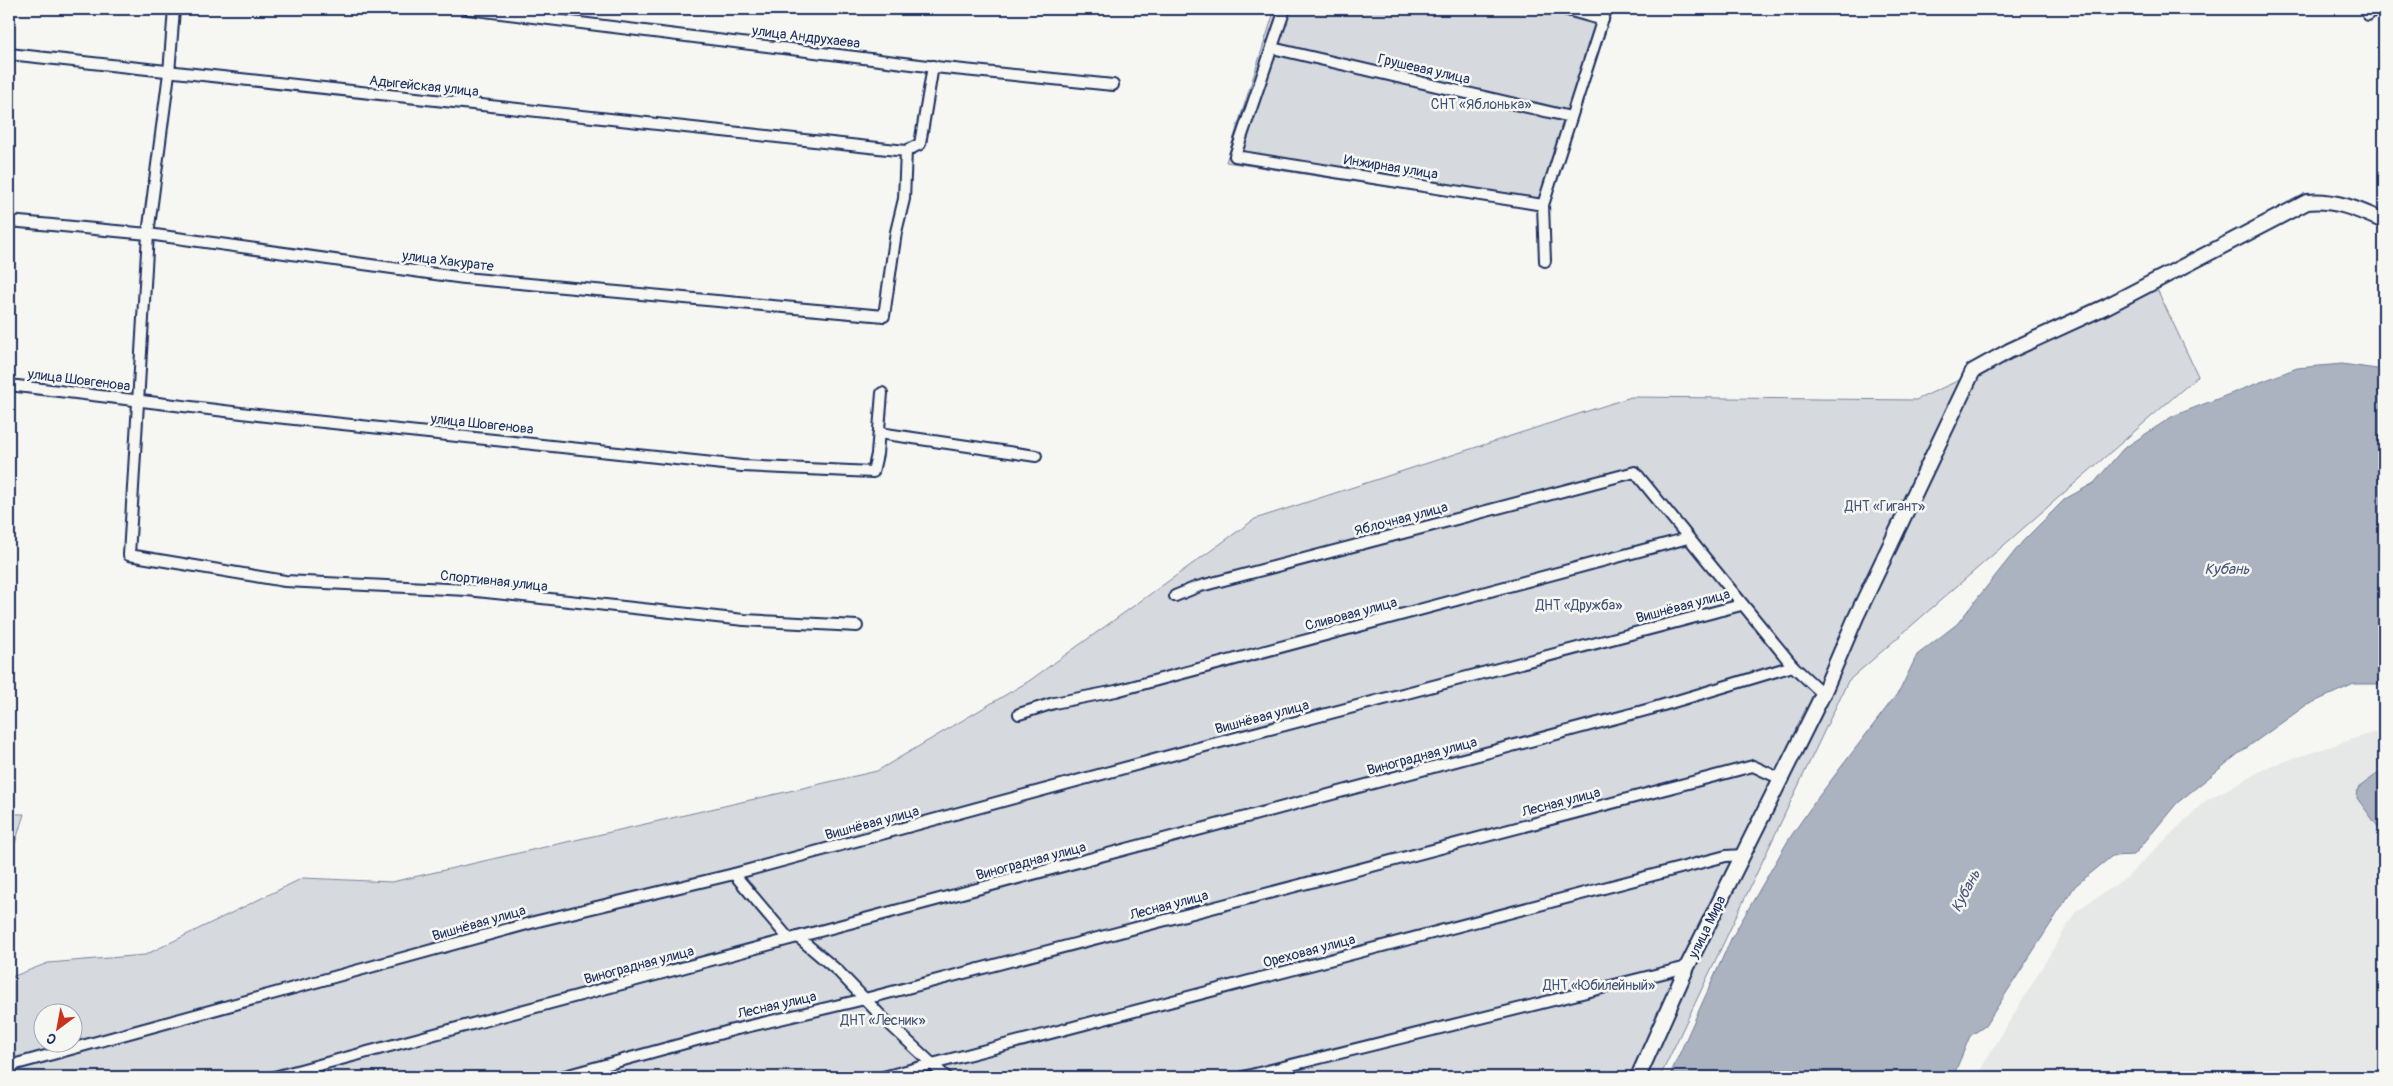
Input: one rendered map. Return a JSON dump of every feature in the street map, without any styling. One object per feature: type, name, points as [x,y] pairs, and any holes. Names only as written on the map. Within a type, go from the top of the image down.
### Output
[{"type":"street","points":[[140,401],[148,234],[169,73],[174,9]]},
{"type":"street","name":"улица Андрухаева","points":[[468,9],[933,66],[1113,85]]},
{"type":"street","points":[[1272,48],[1285,9]]},
{"type":"street","points":[[1564,9],[1603,20]]},
{"type":"street","points":[[1545,261],[1543,204],[1606,9]]},
{"type":"street","name":"Грушевая улица","points":[[1272,48],[1570,117]]},
{"type":"street","name":"Инжирная улица","points":[[1272,48],[1235,156],[1543,204]]},
{"type":"street","name":"Адыгейская улица","points":[[9,54],[169,73],[906,151]]},
{"type":"street","points":[[906,151],[920,144],[933,66]]},
{"type":"street","name":"улица Хакурате","points":[[9,221],[148,234],[464,278],[884,316],[896,232],[904,199],[906,151]]},
{"type":"street","name":"улица Мира","points":[[1636,1077],[1687,967],[1824,694],[1856,617],[1973,370],[2009,351],[2107,306],[2307,202],[2326,200],[2357,209],[2384,221]]},
{"type":"street","name":"улица Шовгенова","points":[[9,385],[140,401],[742,466],[873,472],[879,433],[882,393]]},
{"type":"street","name":"Спортивная улица","points":[[140,401],[129,555],[285,581],[467,590],[744,620],[857,626]]},
{"type":"street","points":[[879,433],[1036,456]]},
{"type":"street","name":"Яблочная улица","points":[[1175,596],[1198,587],[1635,472],[1688,538]]},
{"type":"street","points":[[1688,538],[1741,605],[1793,666],[1824,694]]},
{"type":"street","name":"Сливовая улица","points":[[1019,714],[1054,703],[1116,691],[1688,538]]},
{"type":"street","name":"Вишнёвая улица","points":[[9,1066],[538,920],[734,874],[1741,605]]},
{"type":"street","name":"Виноградная улица","points":[[278,1077],[1650,709],[1793,666]]},
{"type":"street","name":"Лесная улица","points":[[562,1077],[733,1030],[865,999],[1753,766],[1782,778]]},
{"type":"street","name":"Ореховая улица","points":[[883,1077],[1726,856],[1743,855]]},
{"type":"street","points":[[734,874],[794,938],[838,971],[931,1065],[946,1077]]},
{"type":"street","points":[[1244,1077],[1687,967]]},
{"type":"shaded area","points":[[2384,729],[2384,1077],[1976,1077],[2076,911],[2126,878],[2205,801],[2270,766]]},
{"type":"green space","name":"СНТ «Яблонька»","points":[[1275,9],[1613,9],[1546,211],[1226,162]]},
{"type":"green space","points":[[2157,289],[2198,376],[1848,681],[1660,1077],[9,1077],[9,978],[48,963],[145,955],[303,878],[392,882],[877,771],[1029,681],[1255,519],[1631,397],[1916,400]]},
{"type":"green space","points":[[9,814],[24,814],[9,863]]},
{"type":"water","name":"Кубань","points":[[2342,364],[2384,370],[2384,684],[2354,684],[2305,706],[2238,754],[2177,803],[2134,855],[2112,856],[2075,886],[1985,1026],[1970,1036],[1953,1077],[1669,1077],[1731,939],[1789,839],[1816,800],[1900,690],[1917,655],[1957,624],[2023,541],[2065,499],[2094,483],[2123,449],[2173,416],[2297,368]]},
{"type":"water","points":[[2384,769],[2384,835],[2357,798],[2358,788]]},
{"type":"park label","name":"ДНТ «Гигант»","points":[[1885,506]]},
{"type":"park label","name":"ДНТ «Дружба»","points":[[1579,605]]},
{"type":"park label","name":"ДНТ «Юбилейный»","points":[[1599,985]]},
{"type":"park label","name":"ДНТ «Лесник»","points":[[883,1020]]}]
